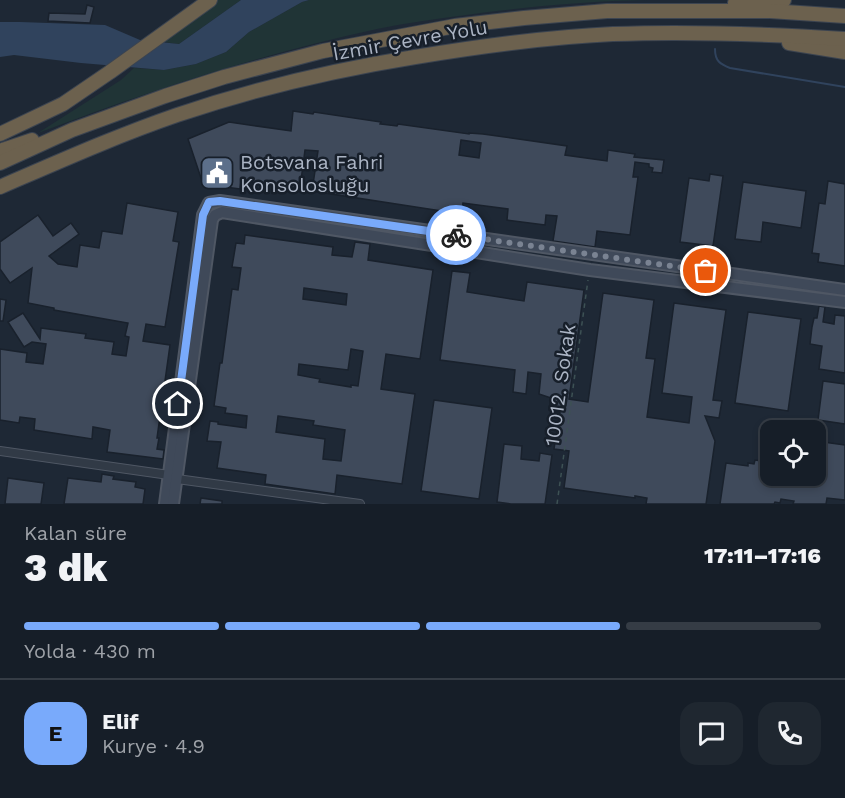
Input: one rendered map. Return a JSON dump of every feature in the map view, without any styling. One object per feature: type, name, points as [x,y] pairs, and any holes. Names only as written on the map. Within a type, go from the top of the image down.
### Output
[{"type":"highway","points":[[0,134],[63,104],[210,0]]},
{"type":"highway","points":[[651,11],[784,0]]},
{"type":"highway","name":"İzmir Çevre Yolu","points":[[0,163],[72,130],[224,77],[323,51],[455,26],[607,11],[770,11],[845,16]]},
{"type":"highway","points":[[722,33],[845,52]]},
{"type":"highway","name":"İzmir Çevre Yolu","points":[[0,188],[78,153],[177,115],[277,86],[359,67],[464,48],[612,34],[722,33],[845,39]]},
{"type":"highway","points":[[0,151],[72,130]]},
{"type":"street","points":[[209,202],[220,201],[845,290]]},
{"type":"street","points":[[209,202],[216,215]]},
{"type":"street","points":[[173,504],[173,477],[203,215],[209,202]]},
{"type":"street","points":[[165,504],[173,477],[212,220],[222,212],[590,270],[845,302]]},
{"type":"street","points":[[0,451],[360,504]]},
{"type":"path","name":"10012. Sokak","points":[[557,504],[590,270]]},
{"type":"green space","points":[[217,0],[241,0],[179,44],[164,42],[199,13]]},
{"type":"green space","points":[[309,0],[648,0],[511,9],[377,29],[248,62],[121,103],[38,133],[121,80],[134,68],[164,70],[196,64],[226,52],[249,32]]},
{"type":"water","points":[[241,0],[309,0],[249,32],[226,52],[196,64],[164,70],[14,55],[0,57],[0,22],[105,25],[140,40],[179,44]]},
{"type":"building","points":[[87,5],[94,7],[90,23],[48,21],[49,13],[85,14]]},
{"type":"building","points":[[293,111],[313,114],[314,112],[381,122],[380,124],[483,134],[567,146],[565,155],[607,161],[608,150],[635,154],[634,157],[664,160],[662,173],[652,172],[653,168],[649,167],[649,164],[635,162],[633,177],[638,177],[630,235],[597,231],[595,247],[553,241],[557,216],[546,215],[545,225],[507,220],[508,209],[463,203],[461,214],[312,191],[318,151],[305,150],[300,188],[241,181],[240,189],[203,184],[188,139],[229,122],[291,131]],"holes":[[[461,140],[481,143],[479,158],[459,155]]]},
{"type":"building","points":[[710,174],[723,176],[713,246],[680,242],[689,178],[709,181]]},
{"type":"building","points":[[828,181],[845,184],[845,266],[818,262],[819,254],[812,253],[819,203],[825,204]]},
{"type":"building","points":[[743,182],[806,191],[801,228],[763,222],[761,242],[735,239]]},
{"type":"building","points":[[127,203],[178,212],[173,241],[179,242],[165,327],[146,324],[143,341],[170,345],[157,438],[159,438],[157,449],[164,450],[163,459],[107,452],[110,430],[93,427],[92,439],[34,430],[35,419],[20,417],[19,423],[0,420],[0,349],[27,353],[26,362],[43,364],[46,344],[32,342],[24,347],[8,322],[23,313],[40,339],[41,328],[86,334],[85,338],[114,342],[112,354],[126,356],[129,337],[125,336],[128,323],[28,303],[32,268],[10,283],[0,269],[0,242],[38,215],[53,236],[71,223],[79,234],[49,256],[58,264],[77,267],[80,245],[99,248],[102,231],[122,234]]},
{"type":"building","points":[[245,235],[333,247],[332,255],[352,257],[355,242],[370,244],[368,260],[433,270],[420,359],[386,354],[381,389],[415,394],[402,484],[337,475],[335,494],[265,484],[266,475],[217,468],[221,442],[207,441],[210,421],[246,428],[247,416],[225,413],[226,408],[214,406],[232,289],[238,290],[241,268],[232,267],[236,243],[244,244]],"holes":[[[304,288],[347,294],[346,305],[303,299]],[[351,349],[363,351],[358,386],[319,382],[320,379],[298,375],[299,364],[348,370]],[[278,416],[314,421],[313,425],[345,430],[341,461],[323,459],[325,439],[276,432]]]},
{"type":"building","points":[[452,271],[470,273],[467,292],[524,301],[527,282],[584,290],[569,399],[588,402],[603,293],[654,300],[646,358],[655,359],[647,417],[689,423],[692,397],[662,393],[674,303],[726,310],[713,400],[722,401],[719,418],[705,416],[715,441],[706,504],[646,504],[647,498],[564,488],[569,451],[554,449],[560,412],[549,410],[551,398],[539,394],[541,374],[528,372],[526,394],[513,392],[515,370],[440,360]]},
{"type":"building","points":[[0,299],[6,300],[3,321],[0,321]]},
{"type":"building","points":[[819,306],[825,307],[823,322],[834,324],[835,315],[845,316],[845,373],[819,369],[822,346],[810,344],[814,318],[817,318]]},
{"type":"building","points":[[748,312],[801,319],[788,411],[735,403]]},
{"type":"building","points":[[823,381],[845,384],[845,424],[818,420]]},
{"type":"building","points":[[434,400],[492,408],[479,499],[421,491]]},
{"type":"building","points":[[826,442],[845,445],[845,500],[827,498],[826,504],[793,504],[794,501],[781,499],[780,503],[775,502],[774,504],[720,504],[726,463],[748,466],[748,463],[754,464],[755,460],[760,461],[760,486],[826,486]]},
{"type":"building","points":[[504,444],[522,446],[521,459],[539,461],[540,453],[552,455],[545,504],[497,502]]},
{"type":"building","points":[[102,474],[114,476],[113,479],[136,482],[135,487],[145,489],[143,504],[64,504],[68,478],[101,482]]},
{"type":"building","points":[[8,478],[44,483],[41,504],[5,504]]},
{"type":"building","points":[[201,498],[222,501],[222,504],[200,504]]},
{"type":"waterway","points":[[715,49],[719,61],[730,68],[845,87]]},
{"type":"way so far","points":[[456,235],[706,271]]},
{"type":"place","name":"Botsvana Fahri Konsolosluğu","points":[[217,173]]},
{"type":"route","points":[[178,404],[203,215],[209,202],[220,201],[456,235]]}]
